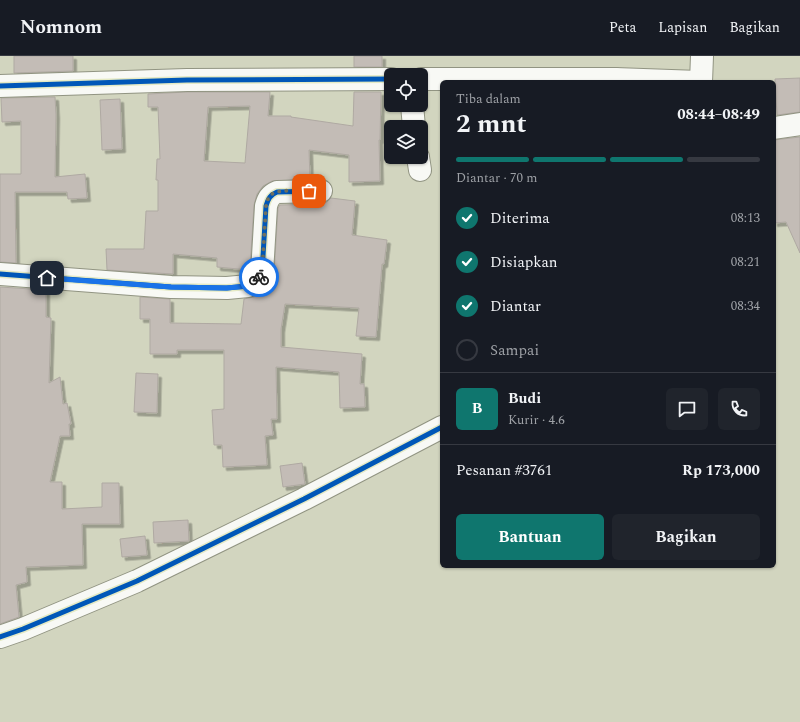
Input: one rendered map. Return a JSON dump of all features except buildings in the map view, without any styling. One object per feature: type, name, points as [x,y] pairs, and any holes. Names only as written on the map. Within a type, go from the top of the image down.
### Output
[{"type":"street","points":[[700,80],[702,56]]},
{"type":"street","points":[[0,86],[187,80],[384,79]]},
{"type":"street","points":[[428,79],[615,80]]},
{"type":"street","points":[[776,128],[800,124]]},
{"type":"street","points":[[0,274],[171,287],[226,288],[248,286],[254,283],[262,273],[266,206],[268,199],[272,194],[277,192],[321,191]]},
{"type":"street","points":[[0,637],[23,629],[136,580],[304,499],[440,428]]},
{"type":"cycle path","points":[[0,86],[187,80],[384,79]]},
{"type":"cycle path","points":[[0,274],[171,287],[227,288],[248,286],[254,283],[262,273],[266,206],[273,194],[277,192],[321,191]]},
{"type":"cycle path","points":[[0,637],[23,629],[137,581],[304,499],[440,428]]},
{"type":"way so far","points":[[259,277],[262,273],[266,206],[268,199],[272,194],[277,192],[309,191]]},
{"type":"route","points":[[47,278],[171,287],[238,288],[254,283],[259,279],[259,277]]}]
